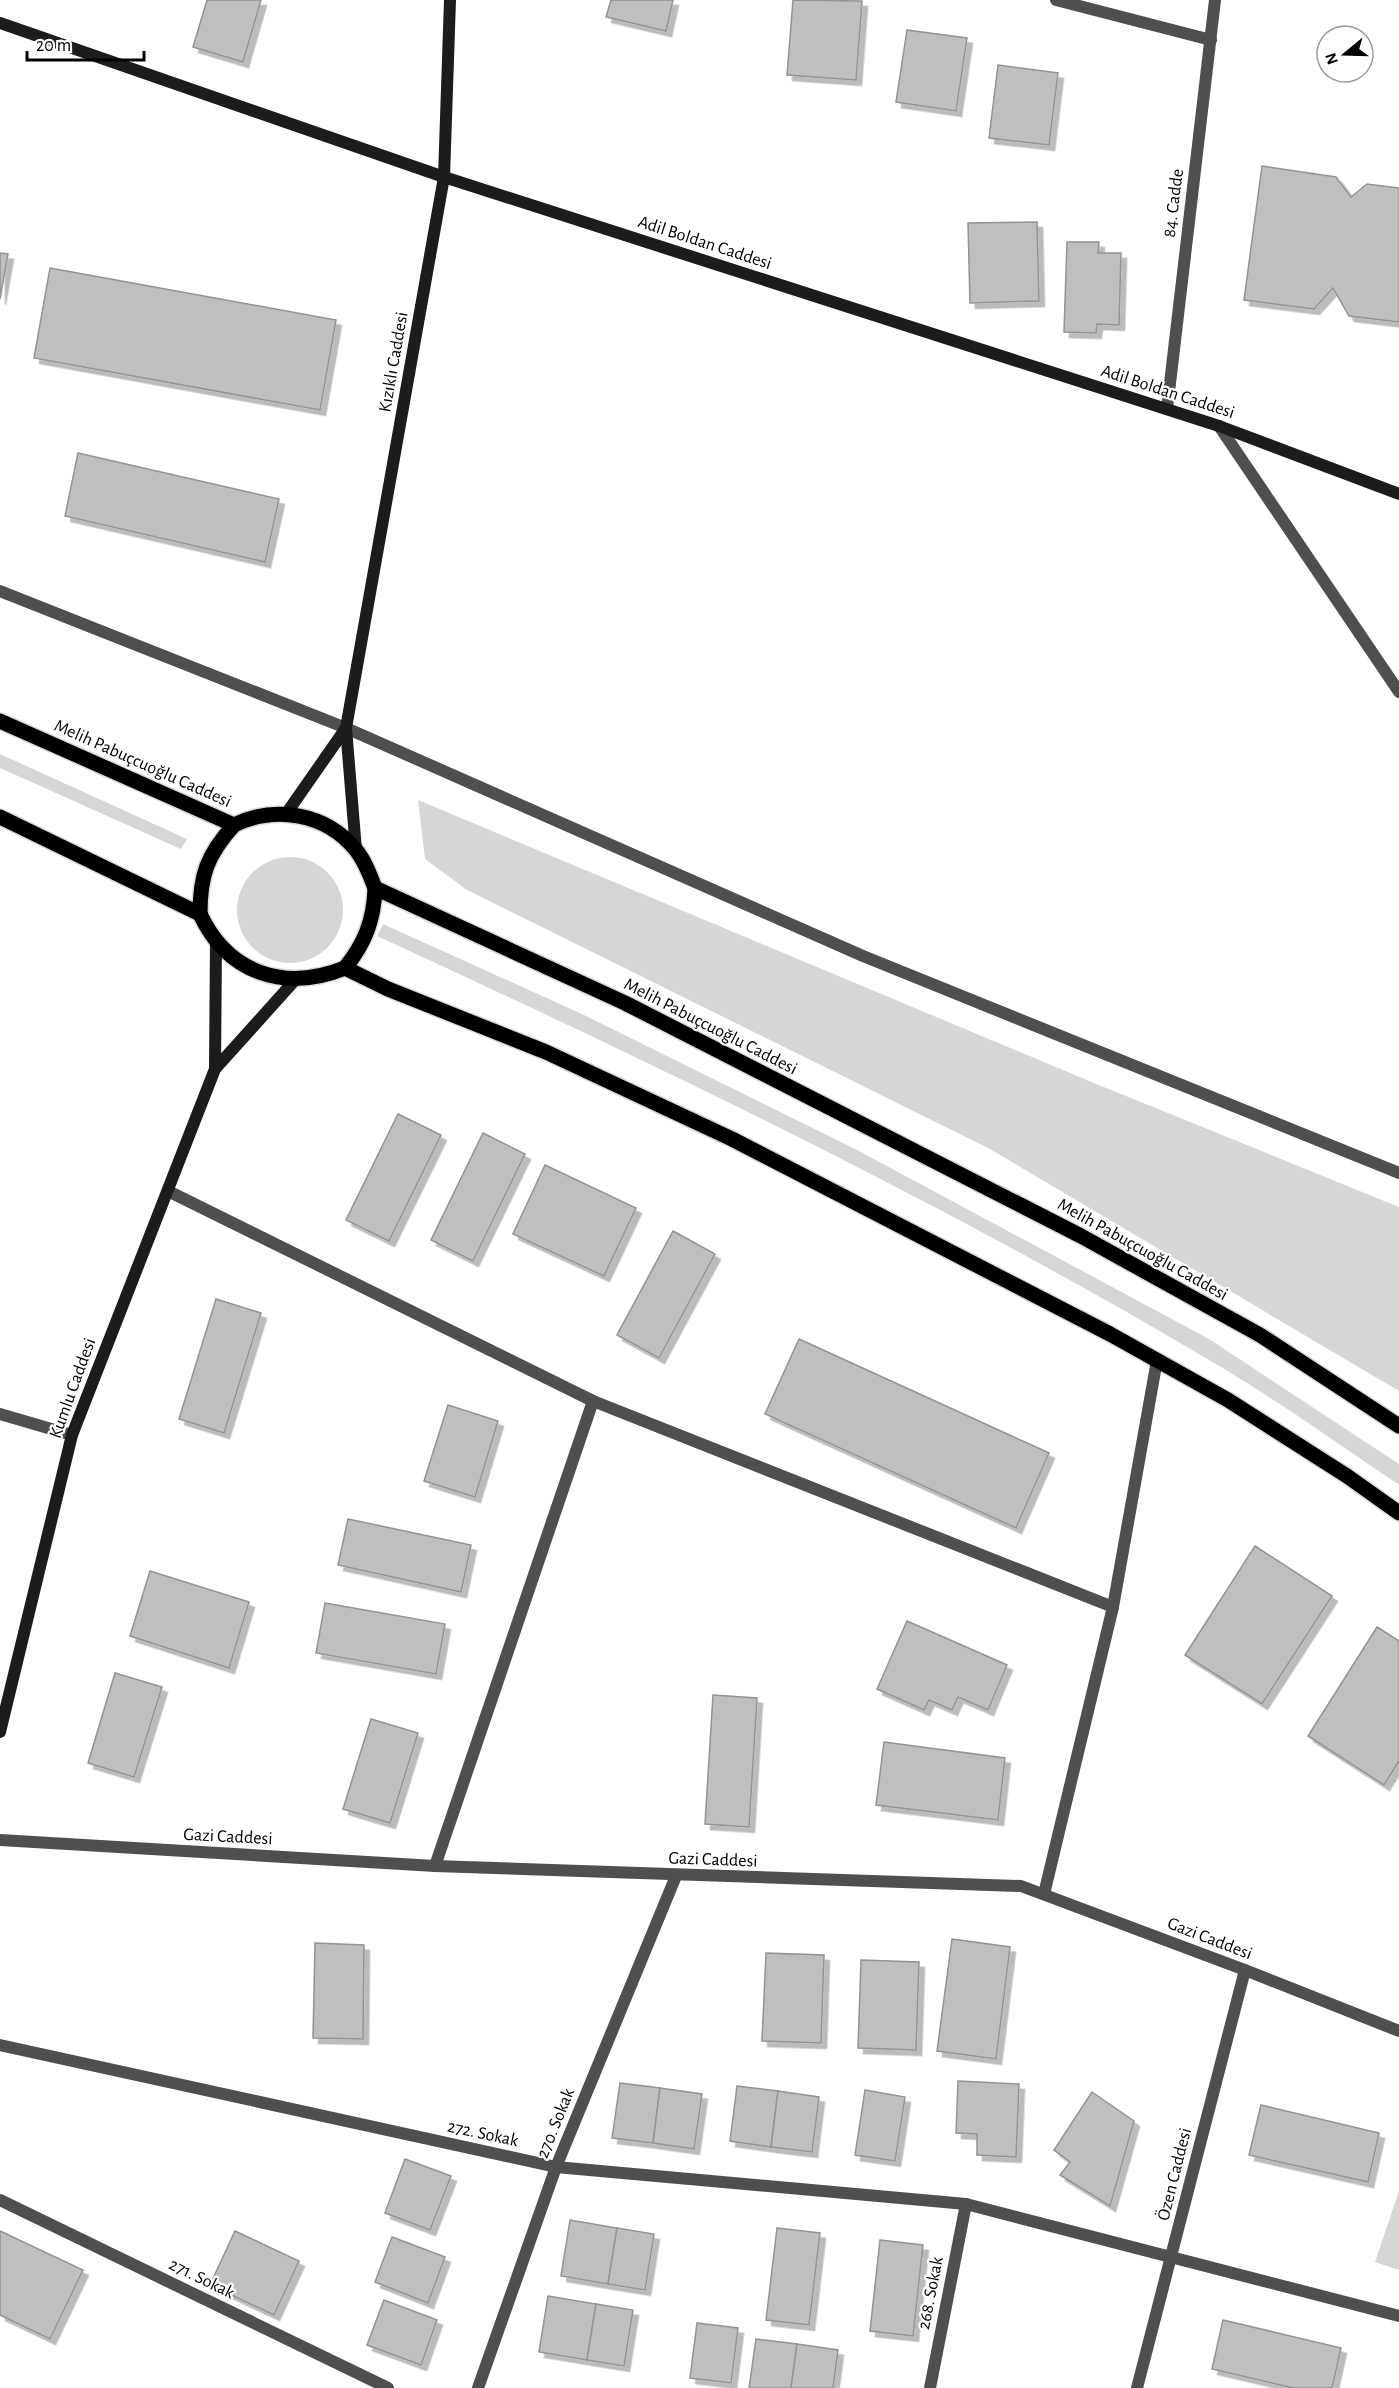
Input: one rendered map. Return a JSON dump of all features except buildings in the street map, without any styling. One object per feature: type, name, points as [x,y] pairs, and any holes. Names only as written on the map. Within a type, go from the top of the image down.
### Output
[{"type":"main road","name":"Melih Pabuçcuoğlu Caddesi","points":[[0,721],[234,825],[250,817],[286,814],[307,818],[330,828],[356,850],[375,888],[625,1003],[1081,1236],[1260,1335],[1399,1426]]},
{"type":"main road","points":[[0,817],[200,914]]},
{"type":"main road","points":[[234,825],[209,858],[201,884],[200,914],[216,942],[231,956],[256,971],[279,978],[296,979],[328,975],[345,968],[365,940],[372,921],[375,888]]},
{"type":"main road","points":[[345,968],[388,988],[546,1052],[732,1139],[1157,1360],[1228,1400],[1347,1476],[1399,1513]]},
{"type":"street","name":"Kızıklı Caddesi","points":[[346,729],[444,177],[450,0]]},
{"type":"street","points":[[1056,0],[1211,40]]},
{"type":"street","name":"84. Cadde","points":[[1167,409],[1215,0]]},
{"type":"street","name":"Adil Boldan Caddesi","points":[[0,23],[444,177],[1219,426],[1399,494]]},
{"type":"street","points":[[1219,426],[1399,692]]},
{"type":"street","points":[[0,591],[346,729],[863,956],[1399,1173]]},
{"type":"street","points":[[286,814],[346,729]]},
{"type":"street","points":[[346,729],[356,850]]},
{"type":"street","points":[[215,1068],[216,942]]},
{"type":"street","points":[[215,1068],[296,979]]},
{"type":"street","name":"Kumlu Caddesi","points":[[0,1732],[72,1435],[215,1068]]},
{"type":"street","points":[[168,1191],[593,1401],[1113,1607]]},
{"type":"street","points":[[1044,1894],[1113,1607],[1157,1360]]},
{"type":"street","points":[[435,1866],[593,1401]]},
{"type":"street","points":[[0,1414],[72,1435]]},
{"type":"street","name":"Gazi Caddesi","points":[[0,1840],[435,1866],[1021,1886],[1399,2031]]},
{"type":"street","name":"270. Sokak","points":[[478,2388],[556,2167],[676,1876]]},
{"type":"street","name":"Özen Caddesi","points":[[1137,2388],[1245,1970]]},
{"type":"street","name":"272. Sokak","points":[[0,2045],[556,2167],[966,2204],[1399,2316]]},
{"type":"street","name":"271. Sokak","points":[[0,2200],[388,2388]]},
{"type":"street","name":"268. Sokak","points":[[930,2388],[966,2204]]},
{"type":"shaded area","points":[[0,754],[187,839],[181,849],[0,768]]},
{"type":"shaded area","points":[[418,800],[1094,1083],[1399,1207],[1399,1391],[990,1149],[467,890],[425,859]]},
{"type":"shaded area","points":[[290,857],[310,861],[328,872],[339,890],[343,910],[339,930],[328,948],[310,959],[290,963],[270,959],[252,948],[241,930],[237,910],[241,890],[252,872],[270,861]]},
{"type":"shaded area","points":[[383,924],[582,1014],[859,1151],[1209,1339],[1399,1464],[1399,1485],[1233,1375],[1108,1301],[902,1190],[694,1085],[377,936]]},
{"type":"shaded area","points":[[1399,2191],[1399,2270],[1375,2262]]}]
